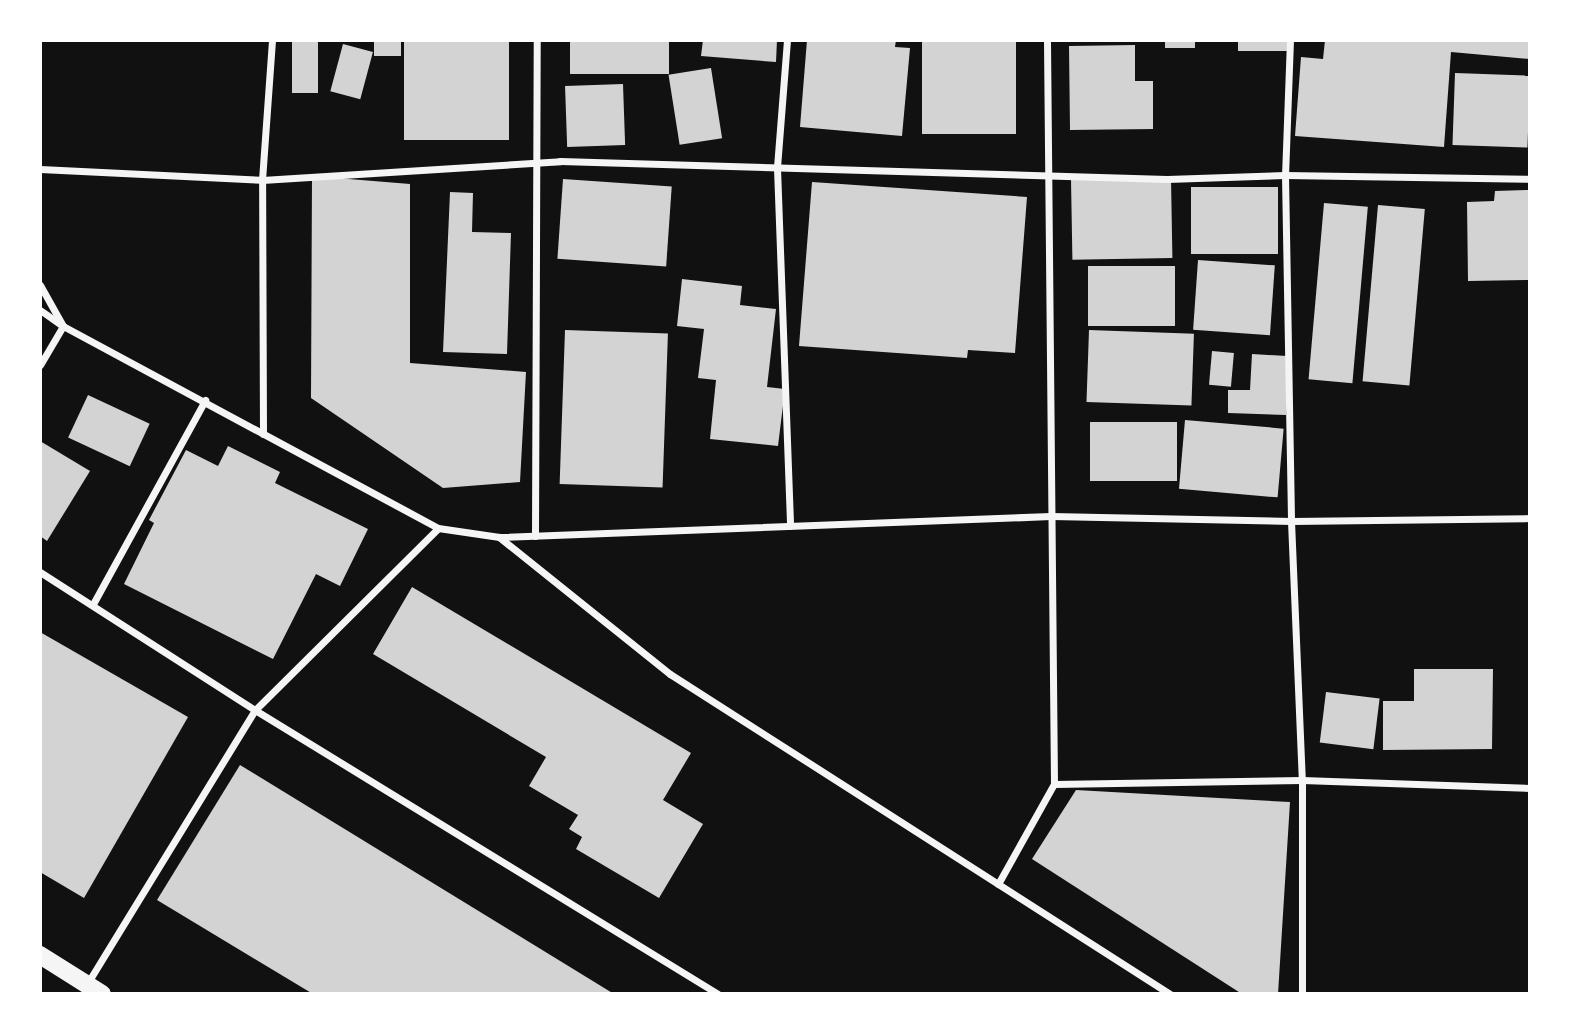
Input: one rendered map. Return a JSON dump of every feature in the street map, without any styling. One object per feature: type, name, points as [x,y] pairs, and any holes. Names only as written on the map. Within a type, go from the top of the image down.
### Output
[{"type":"main road","points":[[40,955],[94,989]]},
{"type":"street","points":[[263,433],[262,180],[272,40]]},
{"type":"street","points":[[535,536],[537,40]]},
{"type":"street","points":[[787,40],[777,168],[790,526]]},
{"type":"street","points":[[998,884],[1054,784],[1047,40]]},
{"type":"street","points":[[1290,40],[1285,175],[1291,521],[1302,780],[1302,994]]},
{"type":"street","points":[[40,169],[262,180],[536,162],[1167,179],[1285,175],[1530,179]]},
{"type":"street","points":[[40,285],[64,327]]},
{"type":"street","points":[[40,310],[64,327],[205,400],[438,527],[499,537],[1051,516],[1291,521],[1530,518]]},
{"type":"street","points":[[40,365],[64,327]]},
{"type":"street","points":[[93,604],[205,400]]},
{"type":"street","points":[[94,989],[255,709],[438,527]]},
{"type":"street","points":[[499,537],[670,674],[1170,994]]},
{"type":"street","points":[[40,572],[255,709],[718,994]]},
{"type":"street","points":[[1054,784],[1302,780],[1530,788]]},
{"type":"building","points":[[292,40],[318,40],[318,93],[292,93]]},
{"type":"building","points":[[374,40],[401,40],[401,56],[374,56]]},
{"type":"building","points":[[404,40],[509,40],[509,140],[404,140]]},
{"type":"building","points":[[570,40],[669,40],[669,74],[570,74]]},
{"type":"building","points":[[703,40],[777,40],[776,62],[701,56]]},
{"type":"building","points":[[807,40],[896,40],[895,47],[910,48],[902,136],[800,127]]},
{"type":"building","points":[[922,40],[1016,40],[1016,134],[922,134]]},
{"type":"building","points":[[1165,40],[1195,40],[1195,48],[1165,48]]},
{"type":"building","points":[[1238,40],[1288,40],[1288,51],[1238,51]]},
{"type":"building","points":[[1325,40],[1530,40],[1530,59],[1451,52],[1444,147],[1295,136],[1301,57],[1323,59]]},
{"type":"building","points":[[343,44],[373,52],[360,99],[330,91]]},
{"type":"building","points":[[1135,45],[1135,81],[1153,81],[1153,129],[1070,130],[1069,46]]},
{"type":"building","points":[[711,68],[722,138],[680,145],[669,75]]},
{"type":"building","points":[[1455,73],[1530,76],[1527,148],[1452,145]]},
{"type":"building","points":[[623,84],[625,145],[567,147],[565,86]]},
{"type":"building","points":[[312,176],[410,184],[410,363],[526,372],[520,482],[443,488],[311,398]]},
{"type":"building","points":[[1171,178],[1172,258],[1072,260],[1071,180]]},
{"type":"building","points":[[563,179],[672,187],[666,266],[557,259]]},
{"type":"building","points":[[812,182],[1027,197],[1015,353],[968,350],[967,358],[799,346]]},
{"type":"building","points":[[1191,187],[1278,187],[1278,254],[1191,254]]},
{"type":"building","points":[[1528,190],[1529,280],[1468,281],[1467,202],[1494,201],[1495,191]]},
{"type":"building","points":[[450,192],[473,193],[472,232],[511,233],[507,354],[443,352]]},
{"type":"building","points":[[1324,203],[1368,207],[1352,383],[1309,379]]},
{"type":"building","points":[[1378,205],[1425,209],[1409,385],[1363,381]]},
{"type":"building","points":[[1198,260],[1275,265],[1270,335],[1193,330]]},
{"type":"building","points":[[1088,266],[1175,266],[1175,326],[1088,326]]},
{"type":"building","points":[[682,279],[742,286],[740,305],[776,309],[767,387],[785,389],[778,446],[710,439],[716,380],[698,378],[704,329],[677,326]]},
{"type":"building","points":[[565,330],[668,334],[663,488],[560,484]]},
{"type":"building","points":[[1089,330],[1194,334],[1191,406],[1086,402]]},
{"type":"building","points":[[1212,351],[1234,353],[1231,387],[1209,385]]},
{"type":"building","points":[[1252,354],[1287,356],[1286,415],[1228,413],[1228,390],[1250,390]]},
{"type":"building","points":[[88,395],[150,424],[130,466],[68,438]]},
{"type":"building","points":[[1185,420],[1284,429],[1278,497],[1179,489]]},
{"type":"building","points":[[1090,422],[1177,422],[1177,481],[1090,481]]},
{"type":"building","points":[[40,441],[90,471],[47,541],[40,536]]},
{"type":"building","points":[[228,446],[280,472],[275,483],[368,529],[340,586],[316,574],[273,659],[124,584],[154,523],[149,520],[186,450],[218,466]]},
{"type":"building","points":[[412,587],[691,753],[663,800],[703,824],[659,898],[576,849],[582,837],[569,829],[578,815],[529,786],[546,757],[373,654]]},
{"type":"building","points":[[40,632],[188,717],[84,898],[40,872]]},
{"type":"building","points":[[1414,669],[1493,669],[1492,749],[1383,750],[1383,701],[1414,701]]},
{"type":"building","points":[[1326,692],[1380,699],[1373,749],[1320,743]]},
{"type":"building","points":[[240,765],[614,994],[313,994],[157,900]]},
{"type":"building","points":[[1076,790],[1290,802],[1278,994],[1242,994],[1032,859]]}]
